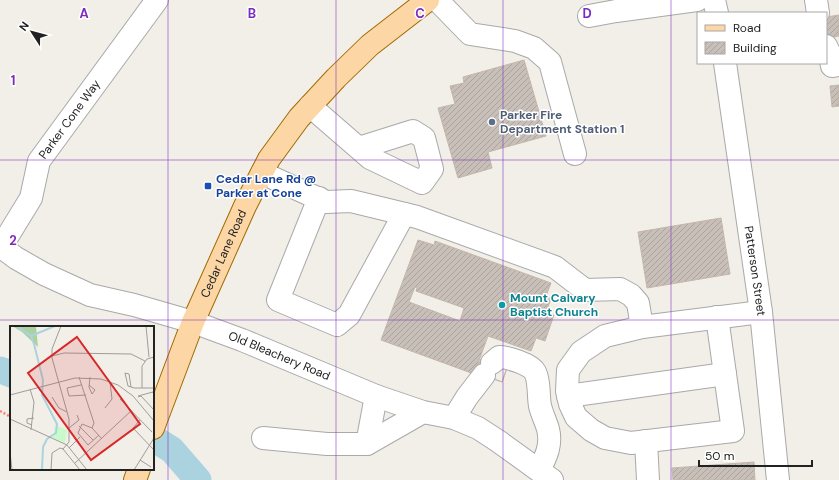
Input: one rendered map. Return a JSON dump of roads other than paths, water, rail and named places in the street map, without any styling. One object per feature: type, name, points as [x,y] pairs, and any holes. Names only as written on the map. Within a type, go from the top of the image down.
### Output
[{"type":"main road","name":"Cedar Lane Road","points":[[154,425],[193,322],[245,206],[269,159],[299,118],[336,78],[370,45],[428,0]]},
{"type":"main road","points":[[135,480],[139,470]]},
{"type":"street","name":"Parker Cone Way","points":[[0,246],[31,198],[39,161],[156,0]]},
{"type":"street","points":[[437,0],[470,34],[522,43],[534,48],[550,62],[575,154]]},
{"type":"street","points":[[589,16],[697,0]]},
{"type":"street","points":[[714,0],[717,12]]},
{"type":"street","points":[[816,0],[818,12]]},
{"type":"street","points":[[827,48],[832,66],[839,66]]},
{"type":"street","name":"Patterson Street","points":[[725,64],[761,312],[778,480]]},
{"type":"street","points":[[310,106],[359,148]]},
{"type":"street","points":[[262,173],[326,202],[351,201],[417,217],[555,267],[585,290],[620,289],[631,295],[638,303],[642,327]]},
{"type":"street","points":[[319,198],[278,300],[337,325],[349,315],[404,214]]},
{"type":"street","name":"Old Bleachery Road","points":[[0,246],[16,258],[44,274],[90,294],[193,322],[242,340],[376,396],[423,412],[454,418],[478,428],[545,475]]},
{"type":"street","points":[[717,317],[734,432],[631,443],[605,438],[591,430],[576,417],[570,404],[567,391],[568,370],[581,352],[605,336],[642,327],[717,317],[761,312]]},
{"type":"street","points":[[454,418],[467,397],[499,357],[504,357],[529,366],[535,372],[538,382],[540,407],[548,431],[550,444],[546,457],[545,475]]},
{"type":"street","points":[[568,396],[725,374]]},
{"type":"street","points":[[367,444],[376,396]]},
{"type":"street","points":[[262,438],[327,444],[367,444],[423,412]]},
{"type":"street","points":[[646,441],[648,480]]},
{"type":"waterway","points":[[0,370],[10,374]]},
{"type":"waterway","points":[[154,439],[172,450],[198,480]]},
{"type":"place","name":"Parker Fire Department Station 1","points":[[492,122]]},
{"type":"place","name":"Cedar Lane Rd @ Parker at Cone","points":[[208,186]]},
{"type":"place","name":"Mount Calvary Baptist Church","points":[[502,305]]}]
